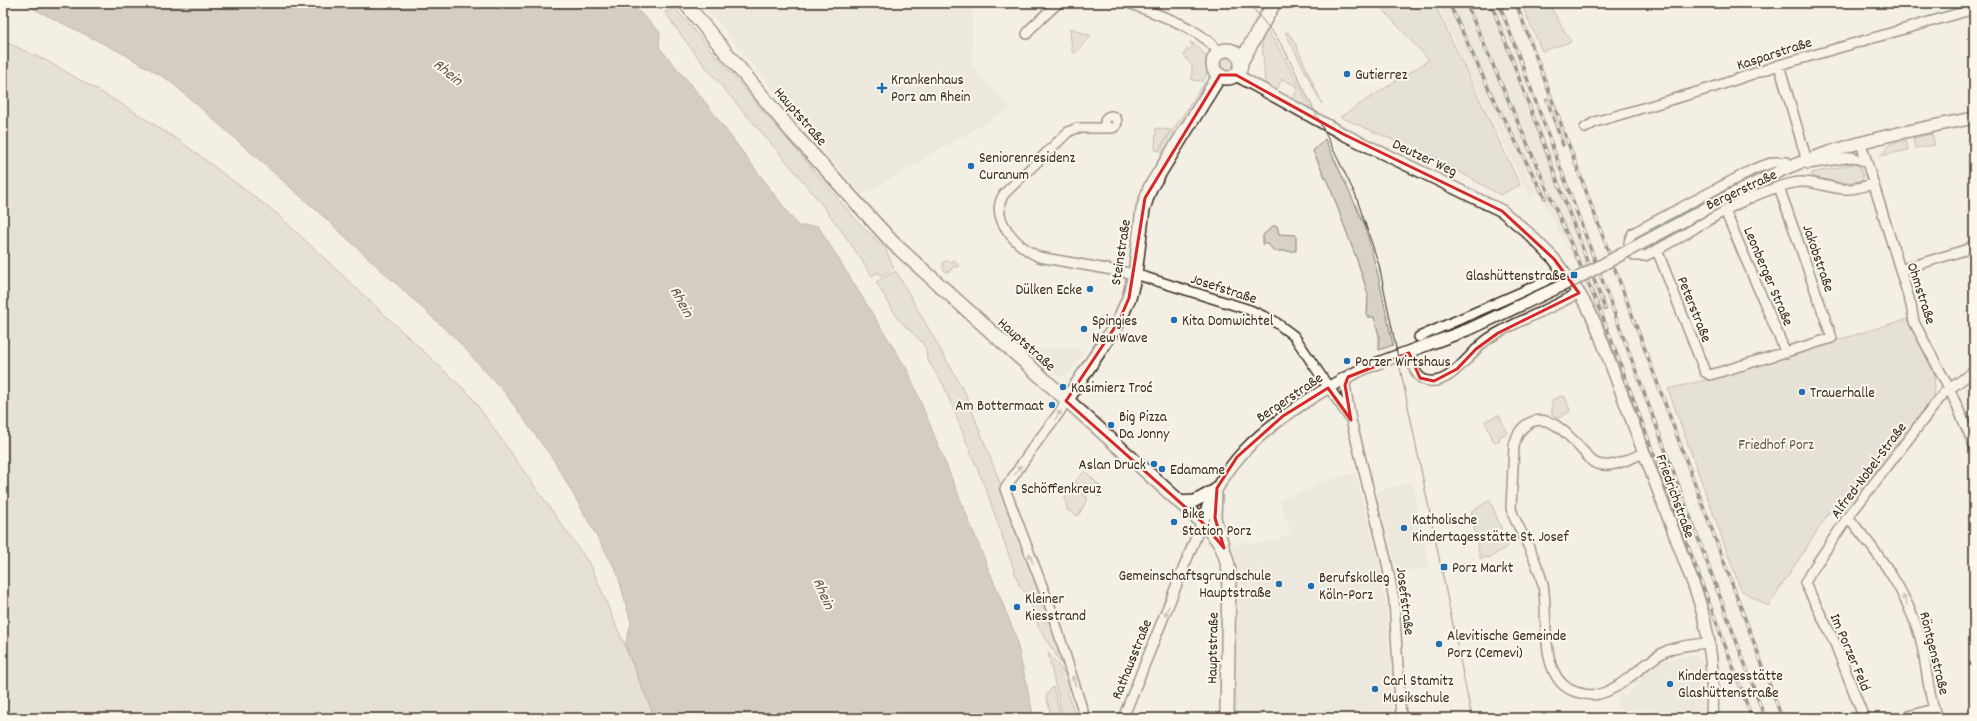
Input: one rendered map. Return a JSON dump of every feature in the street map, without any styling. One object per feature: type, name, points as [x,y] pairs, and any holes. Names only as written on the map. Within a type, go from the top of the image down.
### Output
[{"type":"main road","name":"Hauptstraße","points":[[685,3],[792,132],[876,225],[1066,401],[1202,522],[1219,540],[1224,548],[1229,571],[1227,718]]},
{"type":"main road","points":[[1239,58],[1228,50],[1219,53],[1216,56],[1214,65],[1215,69],[1220,76],[1230,77],[1236,75],[1240,68],[1239,58],[1270,3]]},
{"type":"main road","points":[[1239,58],[1274,3]]},
{"type":"main road","name":"Steinstraße","points":[[1066,401],[1119,321],[1128,298],[1135,274],[1145,198],[1220,76]]},
{"type":"street","points":[[1027,34],[1030,29],[1058,3]]},
{"type":"street","points":[[1129,3],[1191,30],[1208,41],[1219,53]]},
{"type":"street","name":"Kasparstraße","points":[[1585,128],[1595,122],[1718,86],[1779,65],[1974,9]]},
{"type":"street","points":[[1779,65],[1807,161]]},
{"type":"street","name":"Deutzer Weg","points":[[1236,75],[1343,134],[1502,211],[1539,244],[1579,293]]},
{"type":"street","name":"Bergerstraße","points":[[1202,522],[1208,504],[1234,462],[1262,433],[1284,416],[1348,377],[1373,365],[1410,353],[1472,328],[1576,279],[1729,196],[1789,167],[1861,143],[1910,130],[1974,118]]},
{"type":"street","name":"Josefstraße","points":[[1108,128],[1077,128],[1068,132],[1004,194],[1000,204],[1000,220],[1002,225],[1025,249],[1039,257],[1135,274],[1250,310],[1274,321],[1294,336],[1351,420]]},
{"type":"street","name":"Ohmstraße","points":[[1861,143],[1900,270],[1914,322],[1949,388],[1974,445]]},
{"type":"street","name":"Bergerstraße","points":[[1789,167],[1852,157],[1867,162]]},
{"type":"street","name":"Bergerstraße","points":[[1789,167],[1787,162],[1774,162],[1754,169],[1633,233],[1630,238],[1629,247],[1635,256],[1645,256],[1725,211],[1779,187],[1795,183],[1811,182],[1844,189],[1873,184]]},
{"type":"street","name":"Jakobstraße","points":[[1779,187],[1832,338],[1786,353]]},
{"type":"street","name":"Leonberger Straße","points":[[1725,211],[1786,353]]},
{"type":"street","points":[[1900,270],[1965,250],[1974,245]]},
{"type":"street","name":"Peterstraße","points":[[1657,250],[1705,372],[1710,375],[1786,353]]},
{"type":"street","points":[[1419,337],[1564,273]]},
{"type":"street","points":[[1410,353],[1415,370],[1419,376],[1426,381],[1434,381],[1457,369],[1485,341],[1498,333],[1579,293]]},
{"type":"street","name":"Friedrichstraße","points":[[1579,293],[1590,310],[1697,594],[1710,642],[1713,673],[1712,718]]},
{"type":"street","name":"Alfred-Nobel-Straße","points":[[1811,598],[1805,583],[1810,572],[1848,517],[1949,388],[1974,370]]},
{"type":"street","name":"Josefstraße","points":[[1348,377],[1345,385],[1351,420],[1386,559],[1394,600],[1401,718]]},
{"type":"street","name":"Steinstraße","points":[[1066,401],[1060,414],[1031,450],[1005,489],[1051,609],[1085,718]]},
{"type":"street","points":[[1644,453],[1615,464],[1606,466],[1598,465],[1593,462],[1561,429],[1552,423],[1541,420],[1534,420],[1526,425],[1516,436],[1514,446],[1511,508],[1536,561],[1543,585],[1549,660],[1560,681],[1571,690],[1582,694],[1599,694],[1615,688],[1648,662],[1669,650],[1710,642]]},
{"type":"street","points":[[1178,502],[1195,501],[1217,488]]},
{"type":"street","points":[[1217,488],[1215,518],[1224,548]]},
{"type":"street","name":"Röntgenstraße","points":[[1848,517],[1896,580],[1912,612],[1920,639],[1937,718]]},
{"type":"street","name":"Rathausstraße","points":[[1123,718],[1202,522]]},
{"type":"street","name":"Im Porzer Feld","points":[[1811,598],[1834,641],[1864,718]]},
{"type":"street","points":[[1902,718],[1934,709]]},
{"type":"highlighted area","points":[[1220,75],[1236,75],[1343,134],[1502,211],[1554,259],[1579,293],[1498,333],[1476,349],[1457,369],[1434,381],[1420,378],[1409,353],[1348,377],[1345,385],[1351,420],[1328,388],[1283,416],[1237,457],[1217,488],[1215,518],[1224,548],[1202,522],[1066,401],[1119,321],[1129,298],[1145,198]]},
{"type":"shaded area","name":"Krankenhaus Porz am Rhein","points":[[702,3],[972,3],[972,67],[1011,108],[861,195]]},
{"type":"shaded area","points":[[1437,3],[1495,3],[1609,310],[1598,313],[1572,255],[1513,146],[1536,193],[1531,199]]},
{"type":"shaded area","points":[[1070,348],[1083,352],[1067,375],[1060,377],[1034,355],[1040,349]]},
{"type":"shaded area","name":"Berufskolleg Köln-Porz","points":[[1355,473],[1379,562],[1386,603],[1393,718],[1235,718],[1238,570],[1232,544],[1266,543],[1292,533],[1280,501],[1317,486],[1317,483]]},
{"type":"shaded area","name":"Katholische Kindertagesstätte St. Josef","points":[[1412,482],[1429,567],[1398,572],[1377,491]]},
{"type":"shaded area","name":"Kindertagesstätte Glashüttenstraße","points":[[1697,656],[1703,665],[1704,712],[1618,709],[1619,693],[1620,692],[1625,697],[1637,686],[1633,681],[1651,667],[1664,660]]},
{"type":"green space","points":[[1377,3],[1434,3],[1520,185],[1500,195],[1439,160],[1340,117],[1429,60]]},
{"type":"green space","points":[[1524,3],[1548,3],[1571,42],[1542,51],[1524,10]]},
{"type":"green space","points":[[675,8],[857,221],[885,248],[894,268],[881,276],[878,272],[872,276],[844,234],[813,194],[694,53],[679,33],[665,12]]},
{"type":"green space","points":[[1070,28],[1091,36],[1075,53],[1072,51]]},
{"type":"green space","points":[[1266,28],[1282,53],[1313,112],[1292,101],[1298,87],[1282,79],[1276,91],[1267,85],[1265,81],[1262,41]]},
{"type":"green space","points":[[1285,32],[1288,32],[1296,45],[1322,104]]},
{"type":"green space","points":[[3,41],[47,61],[130,109],[181,142],[276,213],[470,395],[591,566],[655,718],[3,718]]},
{"type":"green space","points":[[1190,42],[1201,50],[1207,58],[1208,69],[1203,81],[1192,80],[1192,66],[1184,55],[1187,49],[1189,50],[1193,46]]},
{"type":"green space","points":[[1224,57],[1230,57],[1234,61],[1234,67],[1230,71],[1224,71],[1220,67],[1220,61]]},
{"type":"green space","points":[[1205,82],[1208,84],[1163,154],[1159,151]]},
{"type":"green space","points":[[1156,128],[1171,130],[1158,150],[1155,150]]},
{"type":"green space","points":[[1932,134],[1935,145],[1915,148],[1913,138]]},
{"type":"green space","points":[[1325,139],[1365,226],[1378,275],[1393,345],[1379,350],[1379,335],[1374,317],[1367,317],[1368,294],[1358,263],[1331,190],[1313,151]]},
{"type":"green space","points":[[1906,140],[1908,150],[1880,156],[1890,144]]},
{"type":"green space","points":[[1854,164],[1860,167],[1863,177],[1862,181],[1839,183],[1812,176],[1812,173]]},
{"type":"green space","points":[[1273,226],[1277,226],[1279,234],[1296,235],[1296,251],[1274,251],[1268,244],[1263,244],[1263,235]]},
{"type":"green space","points":[[954,260],[959,266],[953,267],[950,271],[946,272],[943,269],[943,262],[952,262]]},
{"type":"green space","points":[[896,271],[965,393],[1028,555],[1065,661],[1064,668],[1039,628],[1028,595],[1020,587],[987,492],[943,384],[927,359],[926,349],[922,342],[899,320],[876,282]]},
{"type":"green space","name":"Friedhof Porz","points":[[1907,319],[1935,375],[1933,398],[1846,512],[1838,499],[1768,606],[1741,590],[1668,389],[1710,379]]},
{"type":"green space","points":[[1562,396],[1565,397],[1570,411],[1559,418],[1552,415],[1552,400]]},
{"type":"green space","points":[[1499,415],[1507,433],[1499,437],[1500,440],[1494,442],[1485,421]]},
{"type":"green space","points":[[1085,471],[1104,490],[1099,497],[1075,482]]},
{"type":"green space","points":[[1069,485],[1088,498],[1078,516],[1067,510],[1065,497]]},
{"type":"green space","points":[[1490,500],[1508,546],[1491,557],[1480,558],[1471,512]]},
{"type":"green space","points":[[1048,653],[1071,681],[1073,688],[1067,690],[1076,718],[1063,718]]},
{"type":"green space","points":[[1053,687],[1061,718],[1052,718],[1046,696]]},
{"type":"water","name":"Rhein","points":[[22,3],[630,3],[660,32],[659,47],[702,98],[798,226],[818,226],[908,371],[1015,634],[1034,718],[655,718],[625,645],[631,623],[617,572],[555,462],[505,393],[458,341],[324,217],[170,81],[122,53]]},
{"type":"tram line","points":[[1249,3],[1277,38],[1286,53],[1356,196],[1379,265],[1472,718]]},
{"type":"railway","points":[[1449,3],[1492,96],[1545,198]]},
{"type":"railway","points":[[1466,3],[1602,315],[1752,718]]},
{"type":"railway","points":[[1491,3],[1605,309]]},
{"type":"railway","points":[[1499,3],[1765,718]]},
{"type":"railway","points":[[1516,3],[1782,718]]},
{"type":"railway","points":[[1547,100],[1563,145]]},
{"type":"place","name":"Gutierrez","points":[[1347,74]]},
{"type":"place","name":"Krankenhaus Porz am Rhein","points":[[882,88]]},
{"type":"place","name":"Seniorenresidenz Curanum","points":[[971,166]]},
{"type":"place","name":"Glashüttenstraße","points":[[1574,275]]},
{"type":"place","name":"Dülken Ecke","points":[[1090,289]]},
{"type":"place","name":"Kita Domwichtel","points":[[1174,320]]},
{"type":"place","name":"Spingies New Wave","points":[[1084,329]]},
{"type":"place","name":"Porzer Wirtshaus","points":[[1347,361]]},
{"type":"place","name":"Kasimierz Troć","points":[[1063,387]]},
{"type":"place","name":"Trauerhalle","points":[[1802,392]]},
{"type":"place","name":"Am Bottermaat","points":[[1052,405]]},
{"type":"place","name":"Big Pizza Da Jonny","points":[[1111,425]]},
{"type":"place","name":"Aslan Druck","points":[[1154,464]]},
{"type":"place","name":"Edamame","points":[[1162,469]]},
{"type":"place","name":"Schöffenkreuz","points":[[1013,488]]},
{"type":"place","name":"Bike Station Porz","points":[[1174,522]]},
{"type":"place","name":"Katholische Kindertagesstätte St. Josef","points":[[1404,528]]},
{"type":"place","name":"Porz Markt","points":[[1444,567]]},
{"type":"place","name":"Gemeinschaftsgrundschule Hauptstraße","points":[[1279,584]]},
{"type":"place","name":"Berufskolleg Köln-Porz","points":[[1311,586]]},
{"type":"place","name":"Kleiner Kiesstrand","points":[[1017,607]]},
{"type":"place","name":"Alevitische Gemeinde Porz (Cemevi)","points":[[1439,644]]},
{"type":"place","name":"Kindertagesstätte Glashüttenstraße","points":[[1670,684]]},
{"type":"place","name":"Carl Stamitz Musikschule","points":[[1375,689]]}]
